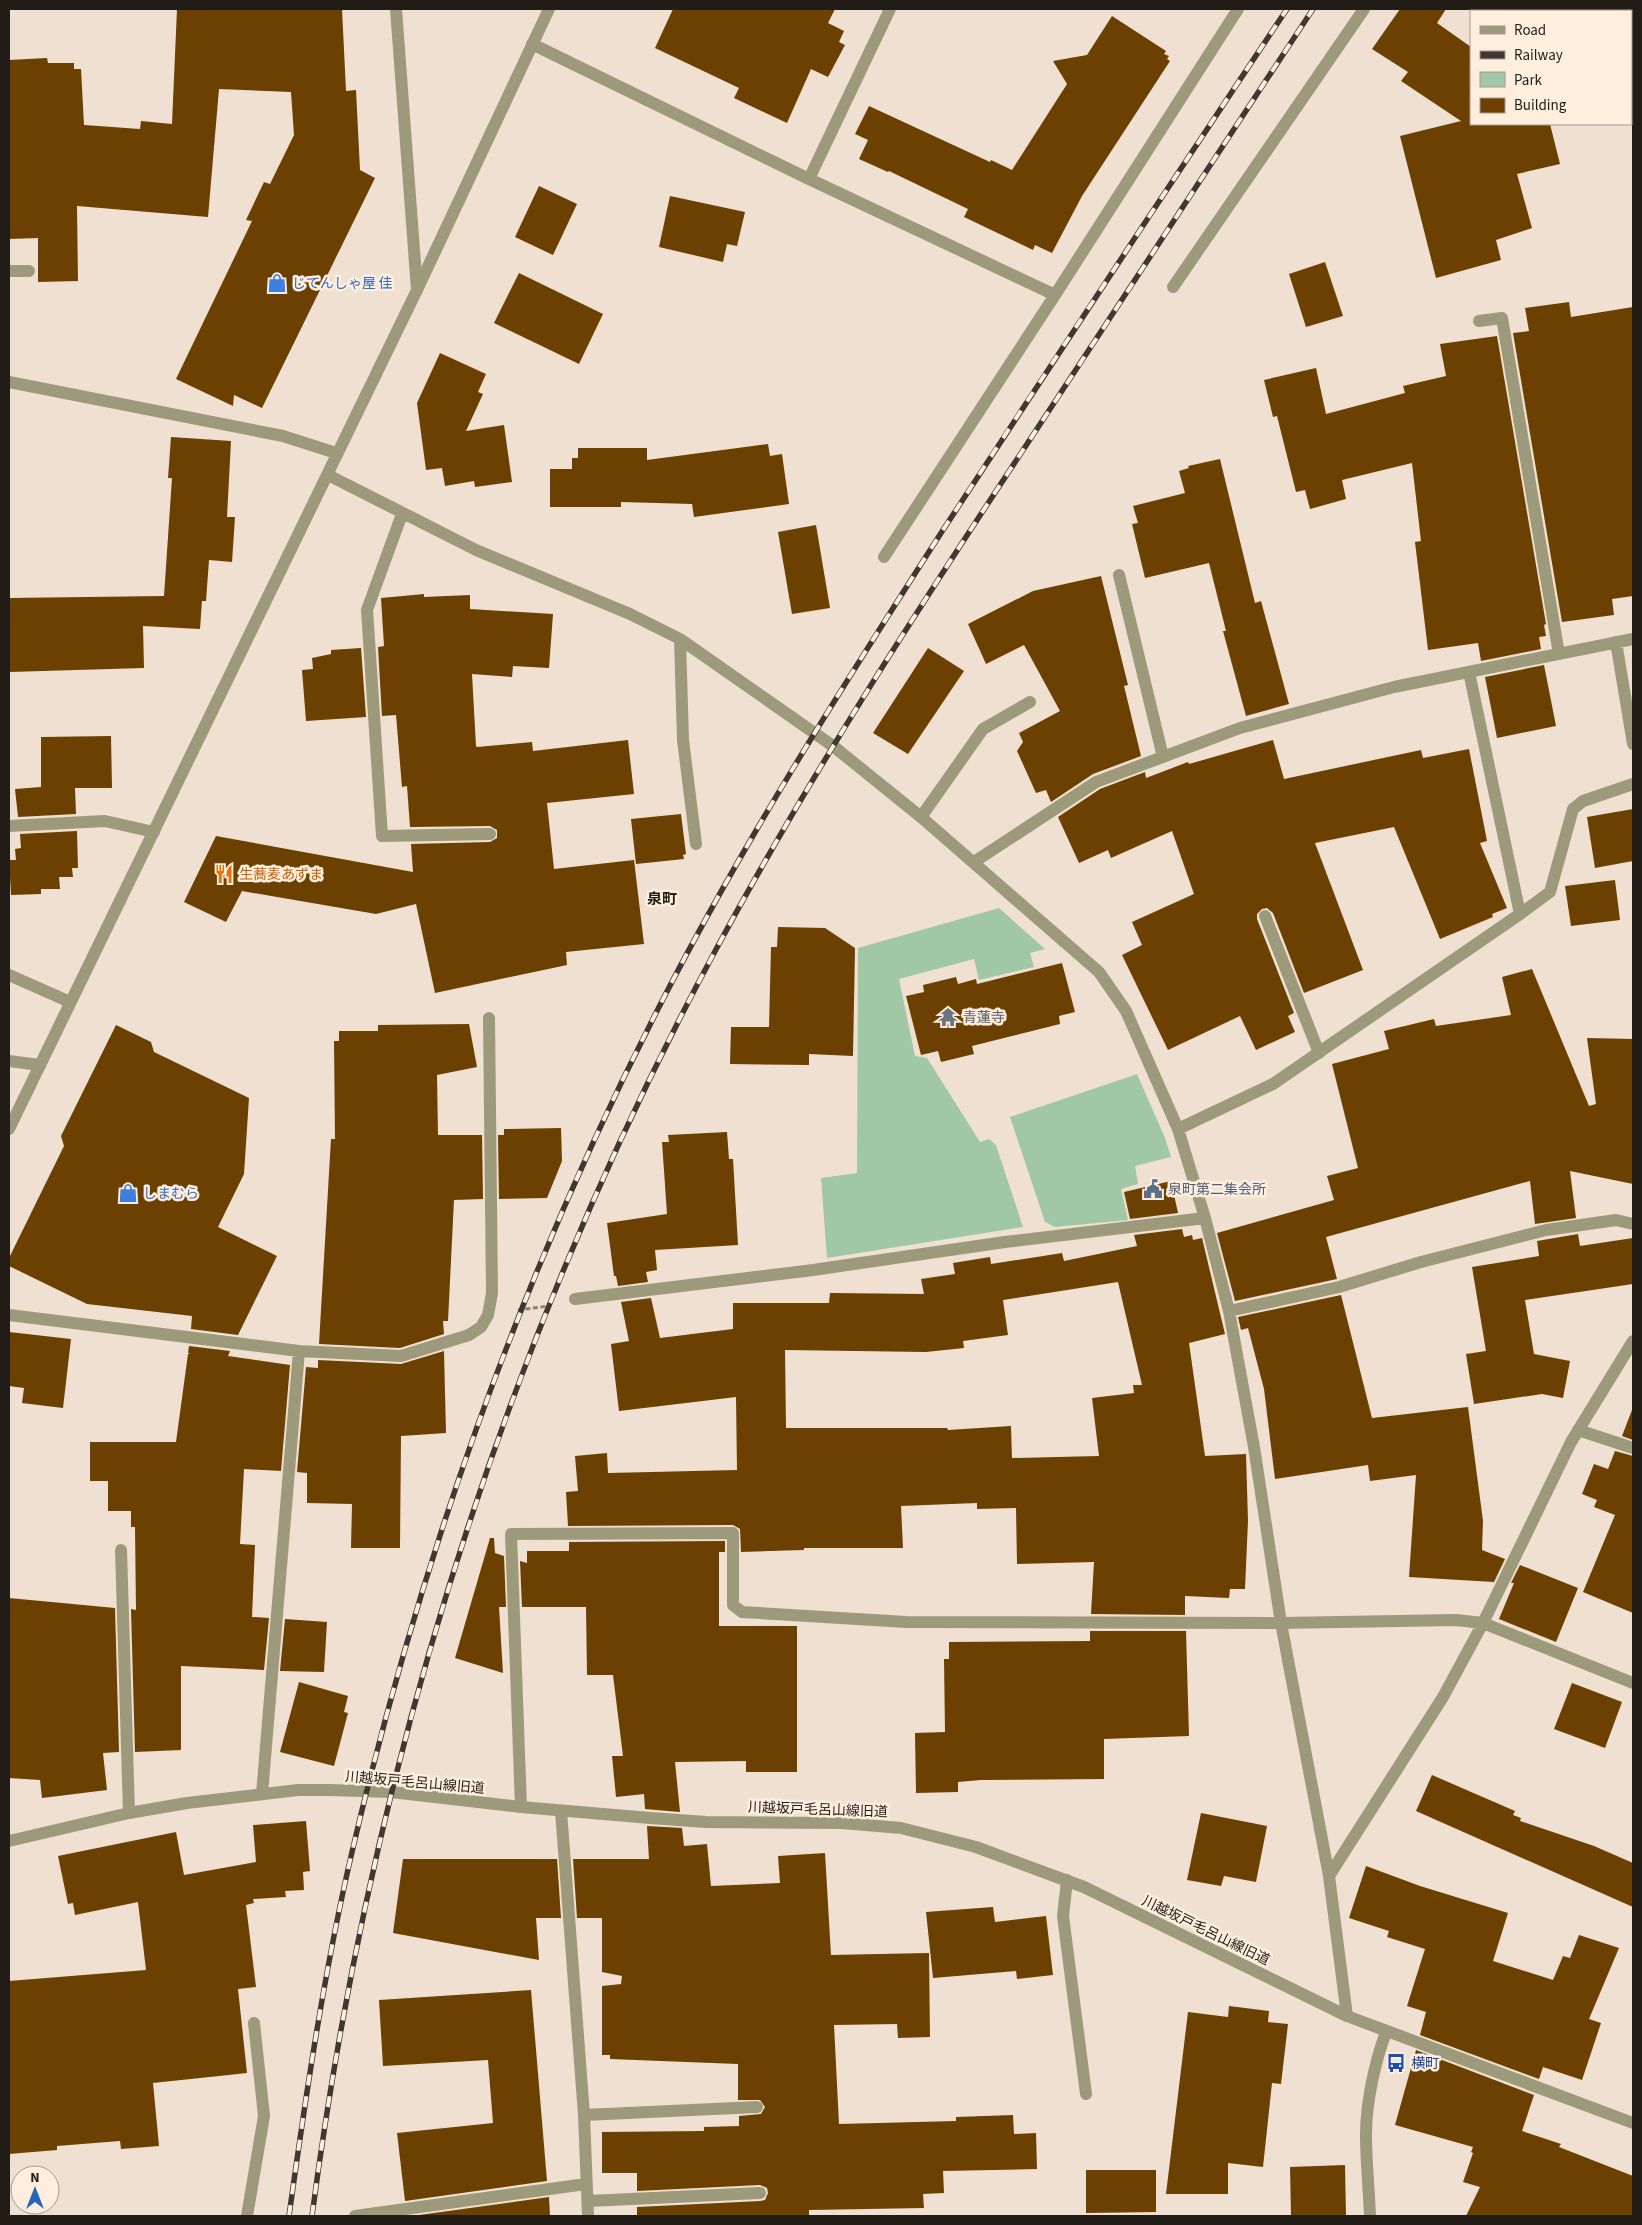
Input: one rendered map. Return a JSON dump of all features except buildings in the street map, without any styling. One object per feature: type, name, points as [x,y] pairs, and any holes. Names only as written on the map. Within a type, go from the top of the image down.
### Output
[{"type":"street","points":[[396,9],[417,290]]},
{"type":"street","points":[[9,1130],[328,475],[336,453],[417,290],[549,9]]},
{"type":"street","points":[[809,179],[890,9]]},
{"type":"street","points":[[884,558],[1238,9]]},
{"type":"street","points":[[1173,287],[1364,9]]},
{"type":"street","points":[[532,44],[809,179],[1055,295]]},
{"type":"street","points":[[9,271],[29,271]]},
{"type":"street","points":[[1478,321],[1502,318],[1559,654]]},
{"type":"street","points":[[9,382],[283,436],[336,453]]},
{"type":"street","points":[[328,475],[476,550],[630,614],[680,639],[833,746],[921,817],[1099,972],[1126,1011],[1178,1129],[1205,1218],[1229,1311],[1254,1447],[1282,1623],[1329,1876],[1347,2016]]},
{"type":"street","points":[[402,514],[367,610],[382,836],[490,834]]},
{"type":"street","points":[[1119,575],[1163,757]]},
{"type":"street","points":[[680,639],[683,740],[696,844]]},
{"type":"street","points":[[974,862],[1096,782],[1240,728],[1394,687],[1633,639]]},
{"type":"street","points":[[1616,642],[1633,744]]},
{"type":"street","points":[[1469,672],[1520,914]]},
{"type":"street","points":[[921,817],[983,729],[1030,702]]},
{"type":"street","points":[[1178,1129],[1273,1084],[1550,892],[1573,809],[1583,801],[1633,784]]},
{"type":"street","points":[[9,826],[105,822],[154,832]]},
{"type":"street","points":[[1266,916],[1319,1053]]},
{"type":"street","points":[[9,975],[70,1002]]},
{"type":"street","points":[[9,1315],[299,1351],[401,1356],[469,1335],[481,1327],[488,1315],[492,1293],[489,1018]]},
{"type":"street","points":[[9,1061],[40,1064]]},
{"type":"street","points":[[575,1300],[813,1270],[1005,1242],[1205,1218]]},
{"type":"street","points":[[1229,1311],[1339,1287],[1421,1262],[1546,1230],[1616,1220],[1633,1224]]},
{"type":"street","points":[[1329,1876],[1443,1697],[1483,1623],[1578,1430],[1633,1341]]},
{"type":"street","points":[[262,1794],[299,1351]]},
{"type":"street","points":[[1578,1430],[1633,1448]]},
{"type":"street","points":[[521,1807],[511,1534],[733,1533],[733,1605],[742,1612],[906,1622],[1282,1623],[1456,1620],[1483,1623],[1633,1683]]},
{"type":"street","points":[[121,1550],[129,1813]]},
{"type":"street","name":"川越坂戸毛呂山線旧道","points":[[9,1841],[129,1813],[298,1790],[376,1791],[561,1811],[706,1822],[842,1823],[900,1828],[976,1846],[1084,1886],[1347,2016],[1633,2123]]},
{"type":"street","points":[[561,1811],[584,2115],[588,2216]]},
{"type":"street","points":[[1067,1880],[1063,1916],[1086,2094]]},
{"type":"street","points":[[247,2216],[264,2116],[254,2023]]},
{"type":"street","points":[[1370,2216],[1366,2133],[1379,2051],[1386,2032]]},
{"type":"street","points":[[584,2115],[758,2107]]},
{"type":"street","points":[[355,2216],[586,2184]]},
{"type":"street","points":[[588,2201],[760,2193]]},
{"type":"path","points":[[488,1315],[575,1300]]},
{"type":"green space","points":[[999,908],[1045,949],[1030,953],[1034,967],[979,980],[974,959],[899,979],[915,1056],[927,1058],[980,1142],[989,1139],[996,1145],[1023,1227],[827,1258],[821,1178],[857,1173],[858,948]]},
{"type":"green space","points":[[1137,1074],[1165,1138],[1171,1157],[1135,1166],[1138,1184],[1121,1189],[1128,1220],[1055,1227],[1045,1222],[1010,1117]]},
{"type":"railway","points":[[289,2216],[324,1988],[342,1897],[379,1743],[409,1635],[479,1422],[519,1316],[562,1212],[608,1110],[658,1009],[724,887],[758,827],[866,650],[1113,271],[1287,9]]},
{"type":"railway","points":[[312,2216],[337,2051],[369,1888],[409,1727],[455,1568],[509,1411],[569,1256],[638,1104],[713,955],[825,759],[987,504],[1313,9]]},
{"type":"place","name":"じてんしゃ屋 佳","points":[[277,283]]},
{"type":"place","name":"生蕎麦あずま","points":[[224,874]]},
{"type":"place","name":"青蓮寺","points":[[948,1017]]},
{"type":"place","name":"泉町第二集会所","points":[[1153,1189]]},
{"type":"place","name":"しまむら","points":[[128,1193]]},
{"type":"place","name":"横町","points":[[1396,2063]]},
{"type":"district","name":"泉町","points":[[662,899]]}]
